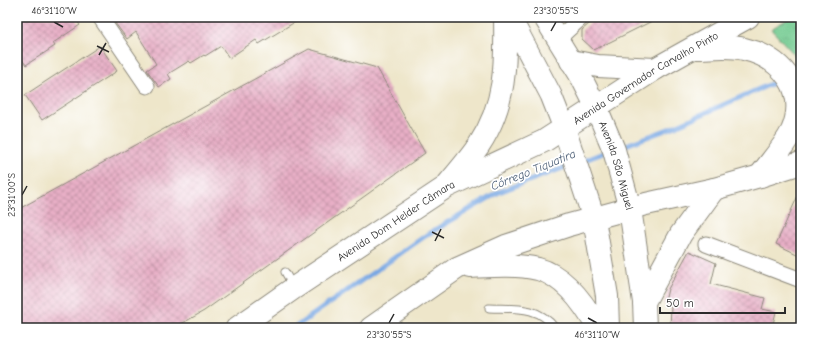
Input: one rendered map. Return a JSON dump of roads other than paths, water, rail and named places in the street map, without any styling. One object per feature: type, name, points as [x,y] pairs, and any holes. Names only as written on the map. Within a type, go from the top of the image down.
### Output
[{"type":"main road","points":[[446,187],[479,144],[490,126],[500,103],[506,52],[505,17]]},
{"type":"main road","points":[[510,17],[551,95],[564,128],[594,219],[607,296],[608,328]]},
{"type":"main road","name":"Avenida São Miguel","points":[[544,17],[581,77],[596,107],[611,145],[630,209],[644,302],[645,328]]},
{"type":"main road","name":"Avenida Governador Carvalho Pinto","points":[[564,128],[655,69],[748,17]]},
{"type":"main road","points":[[694,48],[743,48],[757,52],[775,62],[787,73],[794,86],[797,99],[796,116],[791,131],[760,176]]},
{"type":"main road","points":[[571,61],[598,66],[655,69]]},
{"type":"main road","name":"Avenida Dom Helder Câmara","points":[[238,328],[290,280],[446,187],[544,141],[564,128]]},
{"type":"main road","points":[[371,328],[457,268],[506,246],[568,225],[646,204],[714,189],[801,163]]},
{"type":"main road","points":[[644,302],[681,234],[714,189]]},
{"type":"main road","points":[[457,268],[519,266],[539,269],[557,279],[575,294],[598,328]]},
{"type":"street","points":[[100,17],[147,86]]},
{"type":"street","points":[[558,39],[582,17]]},
{"type":"street","points":[[706,244],[801,280]]},
{"type":"lane","points":[[490,308],[526,310],[538,313],[549,320],[555,328]]},
{"type":"waterway","name":"Córrego Tiquatira","points":[[793,74],[801,70]]},
{"type":"waterway","name":"Córrego Tiquatira","points":[[618,148],[671,128],[782,79]]},
{"type":"waterway","name":"Córrego Tiquatira","points":[[580,162],[608,151]]},
{"type":"waterway","name":"Córrego Tiquatira","points":[[294,328],[428,234],[499,192],[571,165]]}]
